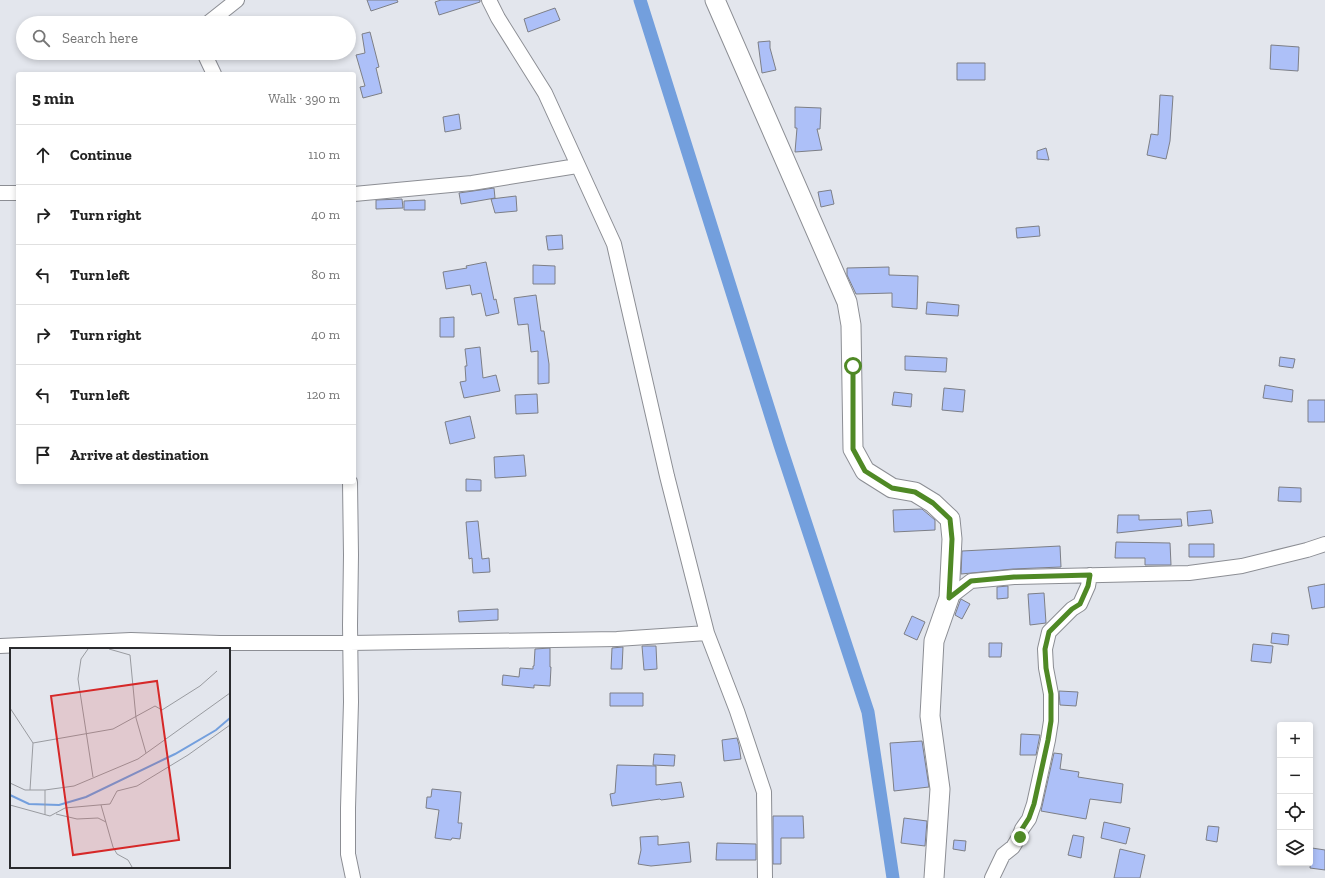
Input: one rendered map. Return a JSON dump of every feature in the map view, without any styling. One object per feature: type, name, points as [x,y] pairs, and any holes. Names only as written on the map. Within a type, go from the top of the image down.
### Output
[{"type":"street","points":[[217,16],[237,0]]},
{"type":"street","points":[[490,0],[498,18],[545,93],[577,166],[614,244],[667,476],[707,632],[737,711],[764,792],[765,878]]},
{"type":"street","points":[[715,0],[847,302],[851,325],[853,449],[865,471],[892,488],[915,492],[933,503],[950,519],[952,539],[949,598],[934,641],[930,716],[940,789],[934,878]]},
{"type":"street","points":[[207,60],[213,72]]},
{"type":"street","points":[[356,194],[472,183],[577,166]]},
{"type":"street","points":[[0,193],[16,193]]},
{"type":"street","points":[[350,484],[351,702],[348,854],[353,878]]},
{"type":"street","points":[[949,598],[971,581],[1014,577],[1189,573],[1242,566],[1308,550],[1325,544]]},
{"type":"street","points":[[992,878],[1003,855],[1013,847],[1020,837],[1022,829],[1029,818],[1034,804],[1051,721],[1051,694],[1046,668],[1045,649],[1049,632],[1072,609],[1080,604],[1088,586],[1090,575]]},
{"type":"street","points":[[0,646],[131,640],[220,643],[350,643],[617,639],[707,632]]},
{"type":"building","points":[[367,0],[397,0],[398,2],[371,11]]},
{"type":"building","points":[[441,0],[480,0],[480,2],[439,15],[435,2]]},
{"type":"building","points":[[555,8],[560,20],[528,32],[524,19]]},
{"type":"building","points":[[370,32],[379,67],[376,68],[382,93],[363,98],[360,87],[365,86],[356,55],[365,53],[362,34]]},
{"type":"building","points":[[770,41],[770,48],[776,70],[762,73],[758,42]]},
{"type":"building","points":[[1271,45],[1299,47],[1298,71],[1270,69]]},
{"type":"building","points":[[957,63],[985,63],[985,80],[957,80]]},
{"type":"building","points":[[1160,95],[1173,96],[1170,141],[1166,159],[1147,155],[1151,134],[1158,135]]},
{"type":"building","points":[[795,107],[821,108],[820,129],[817,129],[822,150],[795,152],[797,128],[795,128]]},
{"type":"building","points":[[459,114],[461,129],[445,132],[443,117]]},
{"type":"building","points":[[1046,148],[1049,160],[1037,159],[1037,151]]},
{"type":"building","points":[[494,188],[495,198],[461,204],[459,193]]},
{"type":"building","points":[[831,190],[834,204],[821,207],[818,192]]},
{"type":"building","points":[[516,196],[517,211],[495,213],[491,199]]},
{"type":"building","points":[[402,199],[403,208],[376,209],[376,200]]},
{"type":"building","points":[[425,200],[425,210],[404,210],[404,201]]},
{"type":"building","points":[[1039,226],[1040,236],[1017,238],[1016,228]]},
{"type":"building","points":[[562,235],[563,249],[548,250],[546,236]]},
{"type":"building","points":[[486,262],[494,300],[496,299],[499,313],[486,316],[481,293],[472,295],[470,285],[446,289],[443,272],[467,268],[466,266]]},
{"type":"building","points":[[533,265],[555,266],[555,284],[533,284]]},
{"type":"building","points":[[889,267],[889,275],[918,276],[917,309],[892,307],[892,293],[856,294],[847,275],[847,268]]},
{"type":"building","points":[[536,295],[541,331],[544,331],[549,364],[549,383],[538,384],[538,351],[531,352],[528,324],[518,325],[514,298]]},
{"type":"building","points":[[927,302],[959,305],[958,316],[926,314]]},
{"type":"building","points":[[454,317],[454,337],[440,337],[440,318]]},
{"type":"building","points":[[480,347],[483,378],[496,375],[500,391],[464,398],[460,382],[466,381],[465,366],[467,366],[465,349]]},
{"type":"building","points":[[905,356],[947,358],[946,372],[905,370]]},
{"type":"building","points":[[1280,357],[1295,359],[1293,368],[1279,366]]},
{"type":"building","points":[[1265,385],[1293,390],[1292,402],[1263,398]]},
{"type":"building","points":[[944,388],[965,390],[963,412],[942,410]]},
{"type":"building","points":[[894,392],[912,394],[911,407],[892,405]]},
{"type":"building","points":[[537,394],[538,413],[516,414],[515,395]]},
{"type":"building","points":[[1308,400],[1325,400],[1325,422],[1308,422]]},
{"type":"building","points":[[470,416],[475,438],[450,444],[445,422]]},
{"type":"building","points":[[524,455],[526,476],[495,478],[494,457]]},
{"type":"building","points":[[466,479],[481,480],[481,491],[466,491]]},
{"type":"building","points":[[1279,487],[1301,488],[1301,502],[1278,501]]},
{"type":"building","points":[[922,509],[935,520],[935,530],[894,532],[893,510]]},
{"type":"building","points":[[1211,510],[1213,523],[1188,526],[1187,512]]},
{"type":"building","points":[[1118,515],[1139,515],[1139,520],[1181,519],[1182,526],[1117,533]]},
{"type":"building","points":[[478,521],[482,559],[489,558],[490,572],[473,573],[472,558],[469,559],[466,522]]},
{"type":"building","points":[[1116,542],[1170,543],[1171,565],[1145,565],[1145,558],[1115,558]]},
{"type":"building","points":[[1189,544],[1214,544],[1214,557],[1189,557]]},
{"type":"building","points":[[1060,546],[1061,567],[1013,569],[961,574],[962,551]]},
{"type":"building","points":[[1325,584],[1325,607],[1312,609],[1308,587]]},
{"type":"building","points":[[1008,586],[1008,598],[997,599],[997,587]]},
{"type":"building","points":[[1044,593],[1046,623],[1030,625],[1028,594]]},
{"type":"building","points":[[961,599],[970,604],[962,619],[955,615]]},
{"type":"building","points":[[498,609],[498,620],[459,622],[458,611]]},
{"type":"building","points":[[912,616],[925,622],[917,640],[904,634]]},
{"type":"building","points":[[1272,633],[1289,635],[1288,645],[1271,643]]},
{"type":"building","points":[[989,643],[1002,643],[1001,657],[989,657]]},
{"type":"building","points":[[1253,644],[1273,646],[1271,663],[1251,661]]},
{"type":"building","points":[[642,646],[656,646],[657,669],[644,670]]},
{"type":"building","points":[[623,647],[622,669],[611,669],[612,648]]},
{"type":"building","points":[[550,648],[550,686],[534,685],[534,688],[502,685],[503,675],[519,677],[520,668],[533,669],[535,649]]},
{"type":"building","points":[[1059,691],[1078,692],[1076,706],[1060,705]]},
{"type":"building","points":[[610,693],[643,693],[643,706],[610,706]]},
{"type":"building","points":[[1021,734],[1040,735],[1036,755],[1020,755]]},
{"type":"building","points":[[737,738],[741,759],[724,761],[722,740]]},
{"type":"building","points":[[922,741],[929,787],[894,791],[890,743]]},
{"type":"building","points":[[1054,753],[1062,754],[1060,769],[1079,772],[1078,777],[1123,784],[1121,803],[1090,799],[1086,819],[1041,811]]},
{"type":"building","points":[[654,754],[675,755],[674,766],[653,765]]},
{"type":"building","points":[[617,765],[656,766],[656,785],[681,782],[684,797],[612,806],[610,794],[615,793]]},
{"type":"building","points":[[432,789],[461,792],[458,823],[462,823],[460,839],[452,838],[451,840],[435,838],[439,810],[426,808],[427,797],[431,797]]},
{"type":"building","points":[[773,816],[803,816],[804,838],[781,838],[781,864],[773,864]]},
{"type":"building","points":[[904,818],[927,821],[925,846],[901,843]]},
{"type":"building","points":[[1104,822],[1130,828],[1126,844],[1101,838]]},
{"type":"building","points":[[1208,826],[1219,827],[1217,842],[1206,840]]},
{"type":"building","points":[[1073,835],[1084,837],[1081,858],[1068,855]]},
{"type":"building","points":[[658,836],[658,845],[689,842],[691,862],[651,866],[638,864],[641,850],[640,837]]},
{"type":"building","points":[[954,840],[966,841],[965,851],[953,849]]},
{"type":"building","points":[[717,843],[756,844],[756,860],[716,860]]},
{"type":"building","points":[[1313,848],[1325,850],[1325,870],[1310,868],[1310,866],[1313,866]]},
{"type":"building","points":[[1120,849],[1145,855],[1140,878],[1114,878]]},
{"type":"waterway","points":[[640,0],[780,445],[868,712],[893,878]]},
{"type":"route","points":[[853,366],[853,449],[865,471],[892,488],[915,492],[933,503],[950,519],[952,539],[949,598],[971,581],[1014,577],[1090,575],[1088,586],[1080,604],[1072,609],[1049,632],[1045,649],[1046,668],[1051,694],[1051,721],[1034,804],[1029,818],[1022,829],[1020,837]]}]
